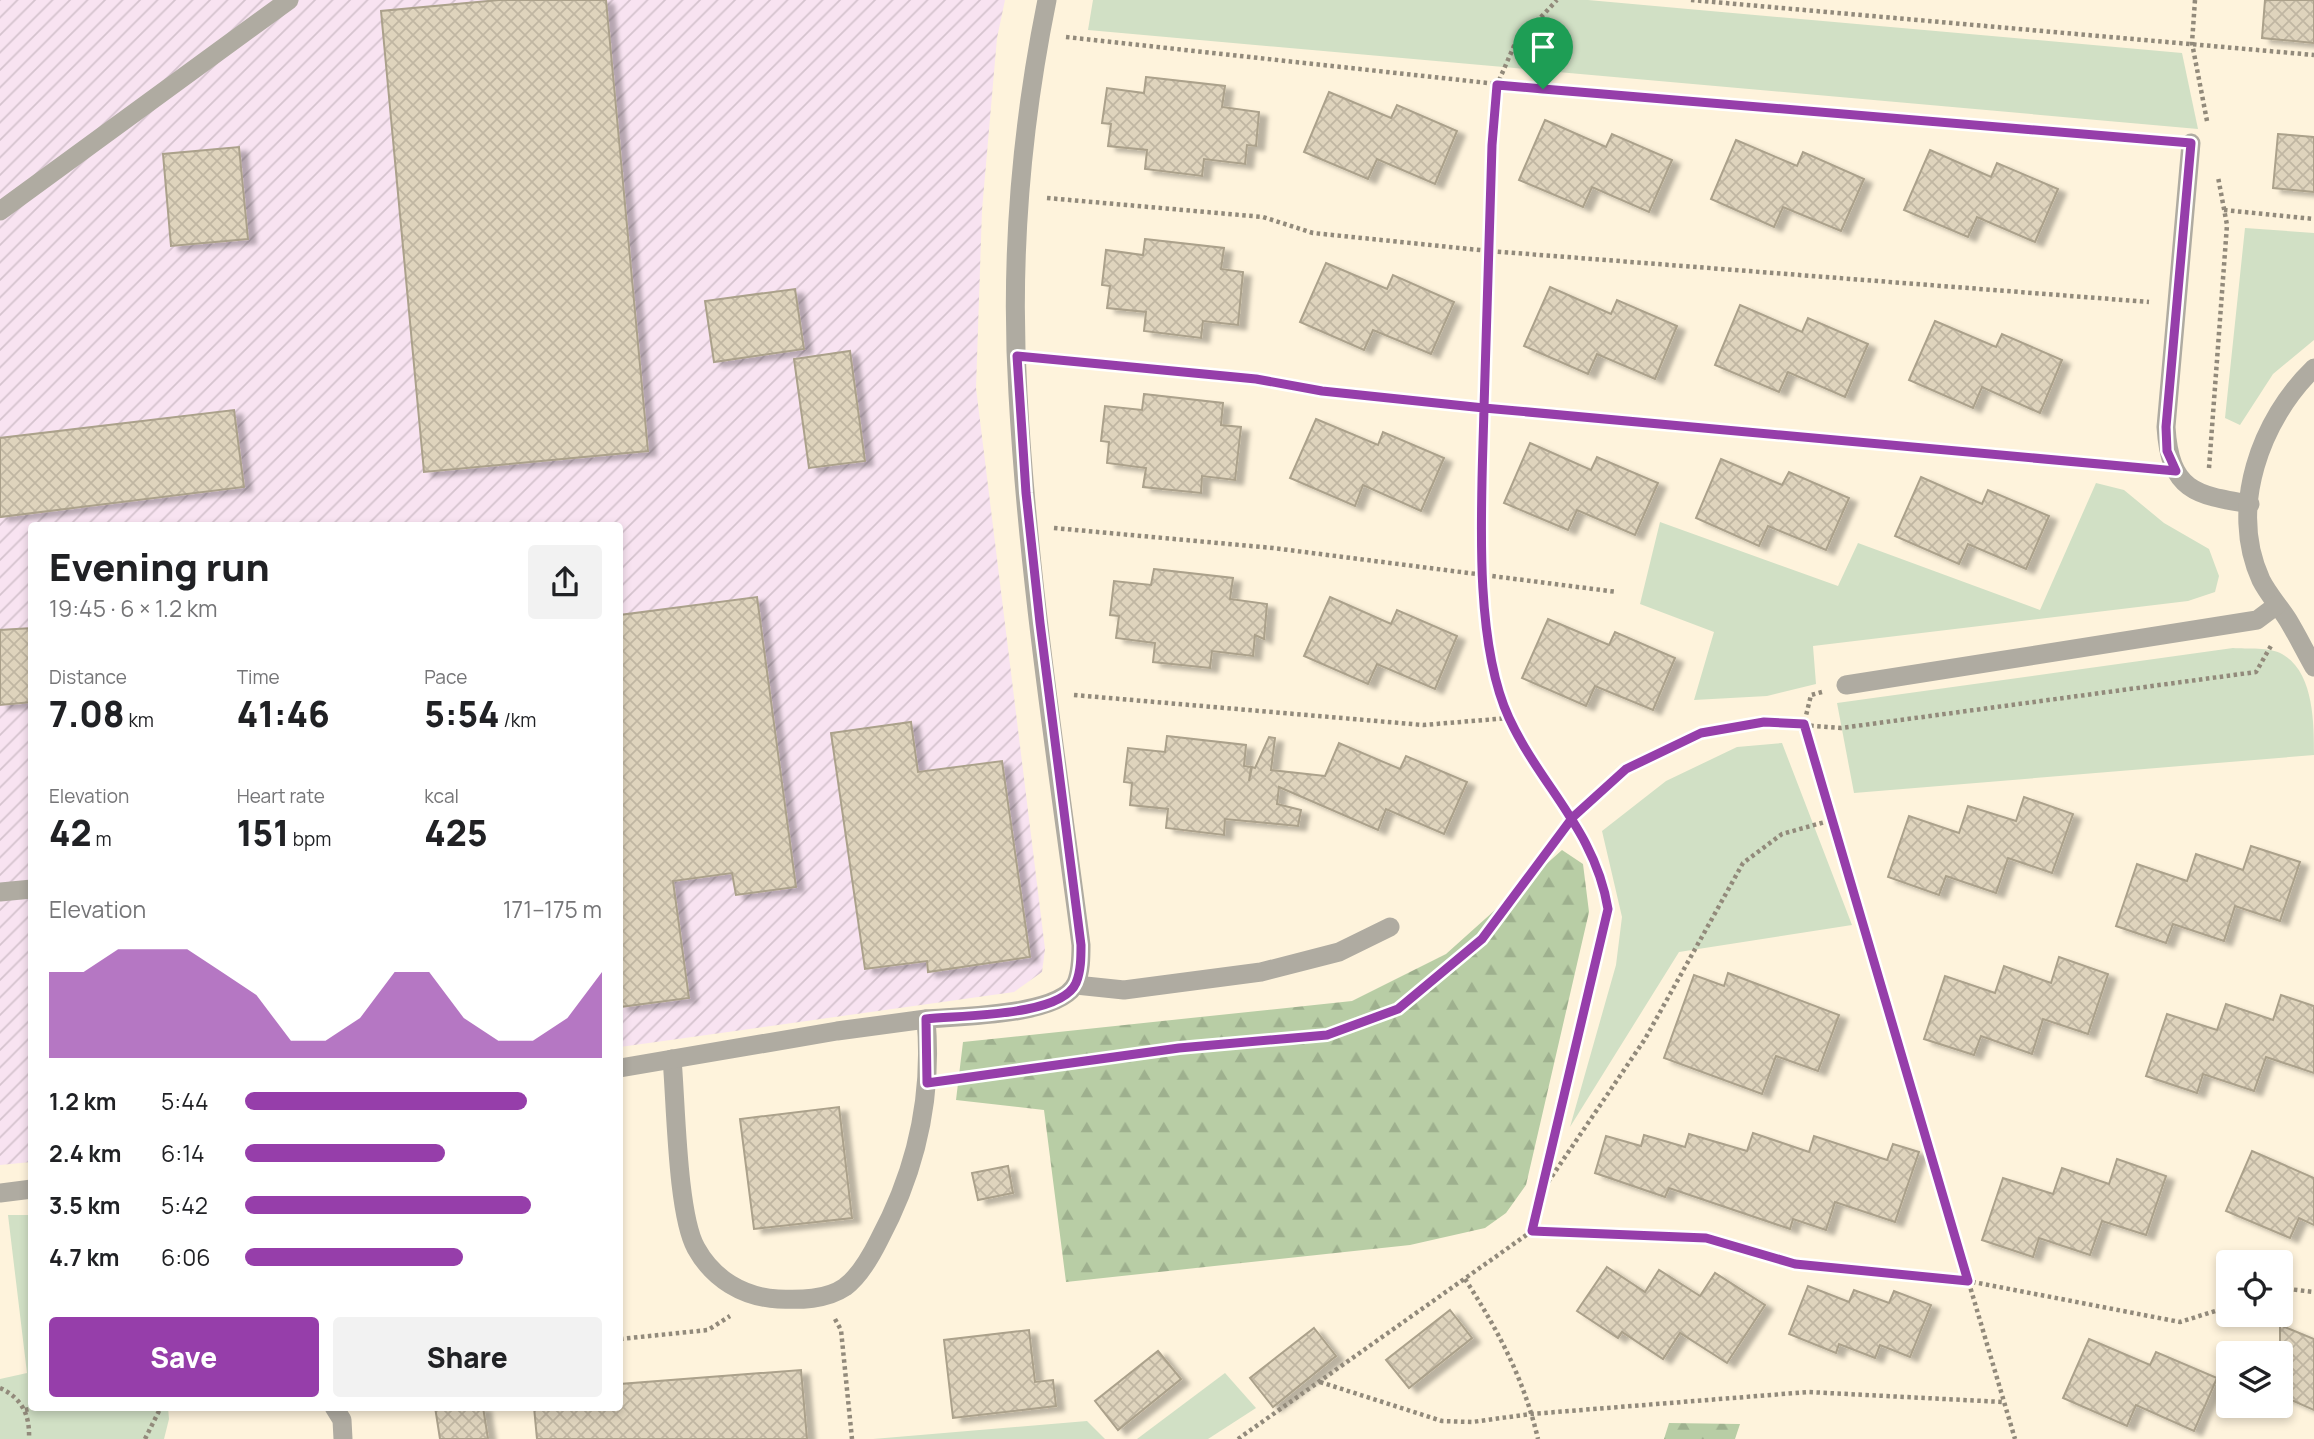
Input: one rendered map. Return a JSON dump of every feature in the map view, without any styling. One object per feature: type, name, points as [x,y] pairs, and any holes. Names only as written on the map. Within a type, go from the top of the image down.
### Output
[{"type":"street","points":[[0,211],[289,0]]},
{"type":"street","points":[[623,1067],[926,1019],[1040,1007],[1060,1000],[1076,985],[1081,945],[1029,526],[1017,356],[1016,294],[1021,196],[1047,0]]},
{"type":"street","points":[[2191,143],[2166,427],[2167,451],[2176,471],[2189,489],[2207,497],[2250,504]]},
{"type":"street","points":[[2314,368],[2281,405],[2263,441],[2254,468],[2250,504],[2251,553],[2261,580],[2314,667]]},
{"type":"street","points":[[1846,685],[2257,620],[2282,612]]},
{"type":"street","points":[[0,892],[28,889]]},
{"type":"street","points":[[1076,985],[1124,990],[1261,972],[1339,952],[1390,927]]},
{"type":"street","points":[[672,1059],[686,1217],[695,1246],[711,1271],[737,1289],[761,1298],[824,1296],[846,1286],[868,1261],[891,1218],[910,1170],[921,1129],[927,1083],[926,1019]]},
{"type":"street","points":[[0,1193],[28,1190]]},
{"type":"street","points":[[336,1411],[342,1420],[343,1439]]},
{"type":"path","points":[[1532,1231],[1608,909],[1603,878],[1573,817],[1530,757],[1509,718],[1495,681],[1486,618],[1484,408],[1497,85],[1514,46],[1557,0]]},
{"type":"path","points":[[1691,0],[2314,55]]},
{"type":"path","points":[[1041,34],[1497,85],[2191,143]]},
{"type":"path","points":[[1021,196],[1263,217],[1313,233],[1489,251],[2178,305]]},
{"type":"path","points":[[2224,210],[2314,219]]},
{"type":"path","points":[[1017,356],[1256,379],[1322,391],[1484,408],[2176,471]]},
{"type":"path","points":[[1029,526],[1273,548],[1617,592]]},
{"type":"path","points":[[927,1083],[1179,1048],[1327,1035],[1398,1009],[1482,939],[1573,817],[1626,769],[1701,733],[1764,722],[1841,728],[2256,671],[2282,612]]},
{"type":"path","points":[[1846,685],[1811,695],[1804,724],[2015,1439]]},
{"type":"path","points":[[1049,693],[1423,725],[1509,718]]},
{"type":"path","points":[[1541,1191],[1645,1040],[1743,863],[1782,834],[1832,820]]},
{"type":"path","points":[[1238,1439],[1532,1231],[1706,1238],[1795,1264],[1968,1281],[2180,1322],[2216,1311]]},
{"type":"path","points":[[1465,1279],[1498,1331],[1520,1377],[1538,1439]]},
{"type":"path","points":[[2293,1290],[2314,1293]]},
{"type":"path","points":[[824,1296],[841,1331],[852,1439]]},
{"type":"path","points":[[623,1339],[708,1329],[761,1298]]},
{"type":"path","points":[[1319,1382],[1442,1421],[1472,1422],[1808,1392],[2004,1402]]},
{"type":"path","points":[[0,1388],[16,1397],[25,1410],[30,1424],[29,1439]]},
{"type":"path","points":[[145,1439],[159,1411]]},
{"type":"shaded area","points":[[0,0],[1005,0],[997,38],[982,210],[976,388],[1045,949],[1042,972],[1014,992],[623,1047],[623,522],[28,522],[28,1162],[0,1165]]},
{"type":"green space","points":[[1093,0],[1588,0],[2182,53],[2198,129],[1088,30]]},
{"type":"green space","points":[[2245,228],[2314,233],[2314,340],[2273,374],[2240,425],[2225,418]]},
{"type":"green space","points":[[2096,483],[2124,490],[2164,523],[2209,549],[2219,576],[2215,592],[2188,601],[1813,646],[1816,684],[1767,696],[1694,700],[1714,632],[1640,604],[1660,522],[1838,586],[1858,543],[2040,610]]},
{"type":"green space","points":[[2233,648],[2271,650],[2293,662],[2306,685],[2310,699],[2314,755],[1854,793],[1837,703]]},
{"type":"green space","points":[[1782,743],[1852,925],[1679,952],[1570,1127],[1616,965],[1622,917],[1602,831],[1666,781],[1737,747]]},
{"type":"green space","points":[[1562,850],[1583,864],[1589,912],[1526,1185],[1506,1213],[1485,1228],[1410,1245],[1066,1282],[1044,1110],[956,1100],[963,1042],[1352,1001],[1446,954]]},
{"type":"green space","points":[[8,1215],[28,1215],[28,1411],[168,1411],[164,1439],[0,1439],[0,1379],[27,1373]]},
{"type":"green space","points":[[1225,1373],[1256,1408],[1208,1439],[1137,1439]]},
{"type":"green space","points":[[1087,1421],[1105,1439],[873,1439]]},
{"type":"green space","points":[[1669,1423],[1740,1424],[1735,1439],[1664,1439]]},
{"type":"building","points":[[499,0],[606,0],[648,451],[424,472],[381,11]]},
{"type":"building","points":[[2265,0],[2314,0],[2314,43],[2262,38]]},
{"type":"building","points":[[1146,77],[1225,86],[1222,107],[1259,112],[1256,146],[1247,145],[1245,164],[1204,159],[1202,176],[1145,169],[1147,150],[1108,146],[1111,124],[1102,123],[1107,88],[1144,93]]},
{"type":"building","points":[[1329,92],[1391,118],[1397,105],[1457,131],[1435,184],[1377,159],[1368,179],[1304,152]]},
{"type":"building","points":[[1545,120],[1606,147],[1612,134],[1672,160],[1649,212],[1592,187],[1583,207],[1519,180]]},
{"type":"building","points":[[2278,134],[2314,137],[2314,192],[2273,188]]},
{"type":"building","points":[[1736,140],[1797,166],[1803,152],[1864,179],[1841,231],[1783,207],[1774,227],[1711,199]]},
{"type":"building","points":[[239,147],[248,239],[171,246],[163,154]]},
{"type":"building","points":[[1930,150],[1991,177],[1997,163],[2058,189],[2035,242],[1977,217],[1968,237],[1904,210]]},
{"type":"building","points":[[1145,239],[1224,248],[1221,269],[1243,272],[1238,325],[1203,321],[1201,338],[1144,331],[1146,312],[1107,308],[1110,286],[1102,285],[1106,250],[1143,255]]},
{"type":"building","points":[[1326,263],[1387,289],[1393,275],[1454,302],[1431,354],[1373,330],[1364,350],[1300,322]]},
{"type":"building","points":[[1550,287],[1611,314],[1617,300],[1677,326],[1655,379],[1597,354],[1588,374],[1524,346]]},
{"type":"building","points":[[795,289],[804,349],[714,362],[705,301]]},
{"type":"building","points":[[1740,305],[1802,332],[1808,318],[1868,344],[1845,397],[1788,372],[1779,392],[1715,365]]},
{"type":"building","points":[[1935,321],[1996,347],[2002,334],[2062,360],[2040,413],[1982,387],[1973,408],[1909,380]]},
{"type":"building","points":[[850,351],[865,461],[809,468],[794,359]]},
{"type":"building","points":[[1144,394],[1223,403],[1221,425],[1241,427],[1235,480],[1202,476],[1201,493],[1143,487],[1146,468],[1107,463],[1109,442],[1101,441],[1105,406],[1142,410]]},
{"type":"building","points":[[234,410],[244,487],[0,517],[0,438]]},
{"type":"building","points":[[1316,419],[1378,445],[1383,432],[1444,458],[1421,511],[1363,485],[1355,506],[1290,478]]},
{"type":"building","points":[[1530,443],[1591,470],[1597,457],[1658,483],[1635,535],[1577,510],[1568,530],[1504,503]]},
{"type":"building","points":[[1721,459],[1782,485],[1789,472],[1849,498],[1826,550],[1768,526],[1759,546],[1696,518]]},
{"type":"building","points":[[1921,477],[1982,504],[1988,490],[2049,516],[2026,569],[1968,544],[1959,564],[1895,536]]},
{"type":"building","points":[[1154,569],[1233,578],[1230,599],[1267,604],[1264,639],[1255,635],[1253,656],[1212,651],[1210,668],[1153,662],[1155,643],[1116,638],[1119,616],[1110,615],[1114,581],[1151,585]]},
{"type":"building","points":[[757,597],[796,887],[736,895],[732,873],[673,881],[689,998],[623,1007],[623,615]]},
{"type":"building","points":[[1330,597],[1391,624],[1397,610],[1457,636],[1435,689],[1377,664],[1368,684],[1304,656]]},
{"type":"building","points":[[1548,619],[1609,645],[1615,632],[1675,658],[1653,710],[1595,686],[1586,706],[1522,678]]},
{"type":"building","points":[[28,628],[28,702],[0,705],[0,630]]},
{"type":"building","points":[[911,722],[918,772],[1002,761],[1030,957],[928,972],[927,961],[865,969],[831,733]]},
{"type":"building","points":[[1167,736],[1246,745],[1244,766],[1251,767],[1249,781],[1252,767],[1255,768],[1269,737],[1275,738],[1271,770],[1325,776],[1339,743],[1400,769],[1406,756],[1467,782],[1444,834],[1386,809],[1378,830],[1279,787],[1277,804],[1301,810],[1298,826],[1225,819],[1224,835],[1166,828],[1168,809],[1130,805],[1132,783],[1124,782],[1128,748],[1165,752]]},
{"type":"building","points":[[2024,797],[2073,814],[2052,873],[2008,858],[1996,893],[1946,876],[1939,895],[1888,877],[1909,816],[1959,833],[1968,806],[2016,821]]},
{"type":"building","points":[[2251,846],[2300,862],[2280,921],[2235,906],[2224,941],[2173,924],[2166,943],[2116,926],[2137,864],[2187,881],[2196,854],[2243,870]]},
{"type":"building","points":[[2059,957],[2108,974],[2088,1034],[2043,1019],[2032,1054],[1981,1036],[1974,1055],[1924,1039],[1945,976],[1995,993],[2004,966],[2051,983]]},
{"type":"building","points":[[1728,973],[1839,1015],[1818,1071],[1776,1056],[1762,1094],[1664,1058],[1694,975],[1724,986]]},
{"type":"building","points":[[2281,995],[2314,1006],[2314,1073],[2266,1057],[2254,1091],[2203,1074],[2197,1093],[2146,1076],[2167,1014],[2217,1030],[2226,1004],[2273,1020]]},
{"type":"building","points":[[839,1107],[852,1218],[754,1229],[740,1119]]},
{"type":"building","points":[[1753,1133],[1809,1152],[1814,1136],[1887,1160],[1893,1144],[1919,1152],[1895,1222],[1835,1202],[1826,1230],[1793,1219],[1790,1229],[1669,1188],[1665,1197],[1595,1173],[1606,1136],[1641,1146],[1644,1135],[1685,1147],[1689,1134],[1747,1151]]},
{"type":"building","points":[[2252,1151],[2314,1178],[2314,1225],[2299,1218],[2290,1238],[2226,1211]]},
{"type":"building","points":[[2117,1159],[2166,1176],[2146,1235],[2102,1221],[2090,1255],[2039,1238],[2033,1257],[1982,1240],[2003,1178],[2053,1194],[2062,1168],[2109,1184]]},
{"type":"building","points":[[1008,1166],[1013,1193],[978,1200],[972,1173]]},
{"type":"building","points":[[1607,1267],[1645,1292],[1659,1270],[1700,1296],[1715,1273],[1765,1305],[1727,1363],[1680,1333],[1663,1359],[1622,1332],[1618,1338],[1577,1311]]},
{"type":"building","points":[[1808,1286],[1849,1302],[1854,1290],[1889,1303],[1894,1291],[1931,1305],[1910,1357],[1880,1345],[1875,1358],[1839,1344],[1836,1353],[1789,1334]]},
{"type":"building","points":[[1450,1310],[1472,1338],[1409,1388],[1386,1360]]},
{"type":"building","points":[[2280,1327],[2314,1339],[2314,1410],[2293,1401],[2293,1341],[2280,1341]]},
{"type":"building","points":[[1314,1328],[1336,1356],[1273,1407],[1250,1378]]},
{"type":"building","points":[[1029,1330],[1035,1382],[1053,1380],[1056,1406],[953,1418],[944,1340]]},
{"type":"building","points":[[2089,1339],[2150,1365],[2156,1352],[2216,1378],[2194,1431],[2136,1405],[2127,1426],[2063,1398]]},
{"type":"building","points":[[1158,1351],[1181,1379],[1118,1430],[1095,1401]]},
{"type":"building","points":[[801,1370],[807,1439],[537,1439],[534,1411],[623,1411],[623,1384]]},
{"type":"building","points":[[436,1411],[484,1411],[488,1439],[440,1439]]},
{"type":"route","points":[[1543,89],[1497,85],[1492,145],[1484,408],[1322,391],[1256,379],[1017,356],[1017,393],[1029,526],[1081,945],[1080,967],[1076,985],[1060,1000],[1040,1007],[926,1019],[929,1049],[927,1083],[1179,1048],[1327,1035],[1398,1009],[1482,939],[1573,817],[1626,769],[1701,733],[1764,722],[1804,724],[1968,1281],[1795,1264],[1706,1238],[1532,1231],[1608,909],[1603,878],[1573,817],[1530,757],[1509,718],[1495,681],[1486,618],[1482,495],[1484,408],[2176,471],[2167,451],[2166,427],[2191,143],[1543,89]]}]
